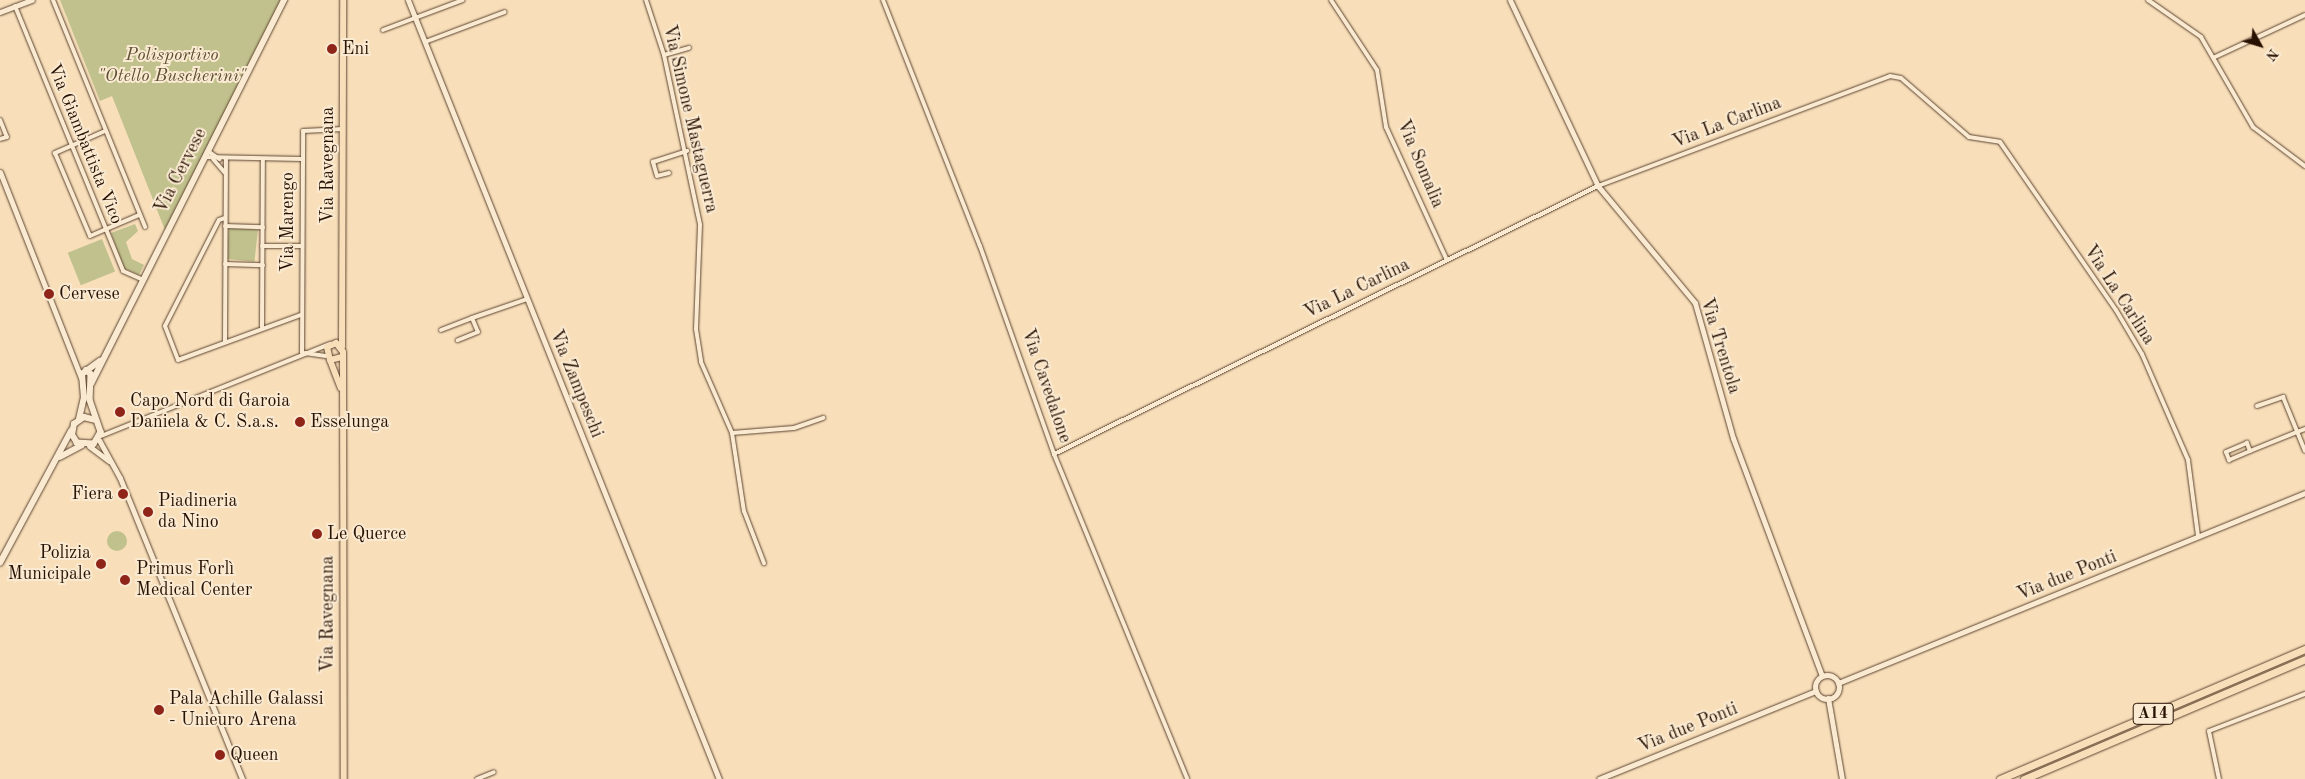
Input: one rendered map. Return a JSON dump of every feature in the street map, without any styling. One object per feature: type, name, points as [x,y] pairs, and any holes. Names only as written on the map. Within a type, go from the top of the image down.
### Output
[{"type":"highway","name":"A14","points":[[2000,779],[2305,649]]},
{"type":"highway","name":"A14","points":[[2024,779],[2305,659]]},
{"type":"main road","name":"Via Cervese","points":[[91,384],[284,0]]},
{"type":"main road","name":"Via Ravegnana","points":[[343,0],[344,779]]},
{"type":"main road","points":[[342,357],[328,358],[332,344],[343,330]]},
{"type":"main road","points":[[332,344],[342,347]]},
{"type":"main road","name":"Via Cervese","points":[[81,378],[86,370],[105,356]]},
{"type":"main road","name":"Via Ravegnana","points":[[328,358],[342,389]]},
{"type":"main road","points":[[50,468],[70,448],[89,446],[100,438],[100,426],[96,420],[91,384],[86,370]]},
{"type":"main road","points":[[0,563],[50,468],[79,419],[84,398],[81,378]]},
{"type":"main road","points":[[79,419],[96,420]]},
{"type":"main road","points":[[71,431],[81,446]]},
{"type":"street","points":[[0,12],[32,0]]},
{"type":"street","points":[[53,0],[145,227]]},
{"type":"street","name":"Via Zampeschi","points":[[408,0],[719,779]]},
{"type":"street","points":[[382,30],[463,0]]},
{"type":"street","name":"Via Simone Mastaguerra","points":[[646,0],[664,55],[687,151],[700,225],[699,346],[732,433],[744,511],[764,563]]},
{"type":"street","name":"Via Cavedalone","points":[[883,0],[980,246],[1054,454],[1187,779]]},
{"type":"street","name":"Via Somalia","points":[[1331,0],[1377,70],[1386,127],[1447,260]]},
{"type":"street","name":"Via Trentola","points":[[1510,0],[1598,186],[1694,303],[1733,438],[1822,676]]},
{"type":"street","points":[[2148,0],[2201,37],[2215,57],[2253,127],[2305,166]]},
{"type":"street","name":"Via Giambattista Vico","points":[[15,6],[123,271],[142,280]]},
{"type":"street","points":[[425,42],[505,12]]},
{"type":"street","points":[[2215,57],[2305,15]]},
{"type":"street","points":[[664,55],[689,48]]},
{"type":"street","name":"Via La Carlina","points":[[1054,454],[1598,186],[1890,76],[1901,78],[1969,137],[2000,142],[2129,331],[2188,460],[2198,536]]},
{"type":"street","points":[[0,120],[7,137],[0,139]]},
{"type":"street","name":"Via Marengo","points":[[304,353],[301,315],[302,159],[305,130],[343,129]]},
{"type":"street","points":[[105,131],[55,152],[90,236],[139,215]]},
{"type":"street","points":[[669,173],[657,176],[653,162],[687,151]]},
{"type":"street","points":[[206,154],[219,159]]},
{"type":"street","points":[[206,154],[225,173]]},
{"type":"street","points":[[213,159],[302,159]]},
{"type":"street","points":[[225,342],[226,159]]},
{"type":"street","points":[[262,327],[263,159]]},
{"type":"street","points":[[0,172],[81,378]]},
{"type":"street","points":[[225,218],[219,220],[165,326],[178,360],[262,327],[301,315]]},
{"type":"street","points":[[225,226],[263,227]]},
{"type":"street","points":[[262,246],[302,246]]},
{"type":"street","points":[[225,264],[263,265]]},
{"type":"street","points":[[441,330],[527,299]]},
{"type":"street","points":[[458,340],[478,332],[472,318]]},
{"type":"street","points":[[242,779],[114,465],[100,438],[114,429],[304,353],[332,344]]},
{"type":"street","points":[[304,353],[328,358]]},
{"type":"street","points":[[73,360],[86,370]]},
{"type":"street","points":[[2257,406],[2283,397],[2305,451]]},
{"type":"street","points":[[732,433],[794,428],[823,418]]},
{"type":"street","points":[[100,426],[114,429]]},
{"type":"street","points":[[2250,451],[2247,443],[2226,452],[2228,460],[2305,429]]},
{"type":"street","points":[[89,446],[114,465]]},
{"type":"street","name":"Via due Ponti","points":[[1838,683],[2305,493]]},
{"type":"street","points":[[1828,698],[1836,693],[1838,683],[1822,676],[1816,691],[1828,698],[1842,779]]},
{"type":"street","name":"Via due Ponti","points":[[1599,779],[1816,691]]},
{"type":"street","points":[[2219,779],[2209,731],[2305,694]]},
{"type":"street","points":[[477,779],[494,772]]},
{"type":"green space","name":"Polisportivo \"Otello Buscherini\"","points":[[60,0],[281,0],[165,230],[112,96],[100,101]]},
{"type":"green space","points":[[135,224],[138,231],[126,242],[132,259],[144,265],[139,275],[124,268],[111,233]]},
{"type":"green space","points":[[229,227],[258,230],[254,262],[226,259]]},
{"type":"green space","points":[[102,239],[115,271],[81,285],[68,253]]},
{"type":"green space","points":[[117,531],[124,534],[127,541],[124,548],[117,551],[110,548],[107,541],[110,534]]},
{"type":"place","name":"Eni","points":[[332,49]]},
{"type":"place","name":"Cervese","points":[[49,294]]},
{"type":"place","name":"Capo Nord di Garoia Daniela & C. S.a.s.","points":[[120,412]]},
{"type":"place","name":"Esselunga","points":[[300,422]]},
{"type":"place","name":"Fiera","points":[[123,494]]},
{"type":"place","name":"Piadineria da Nino","points":[[148,512]]},
{"type":"place","name":"Le Querce","points":[[317,534]]},
{"type":"place","name":"Polizia Municipale","points":[[101,564]]},
{"type":"place","name":"Primus Forlì Medical Center","points":[[125,580]]},
{"type":"place","name":"Pala Achille Galassi - Unieuro Arena","points":[[159,710]]},
{"type":"place","name":"Queen","points":[[220,755]]}]
